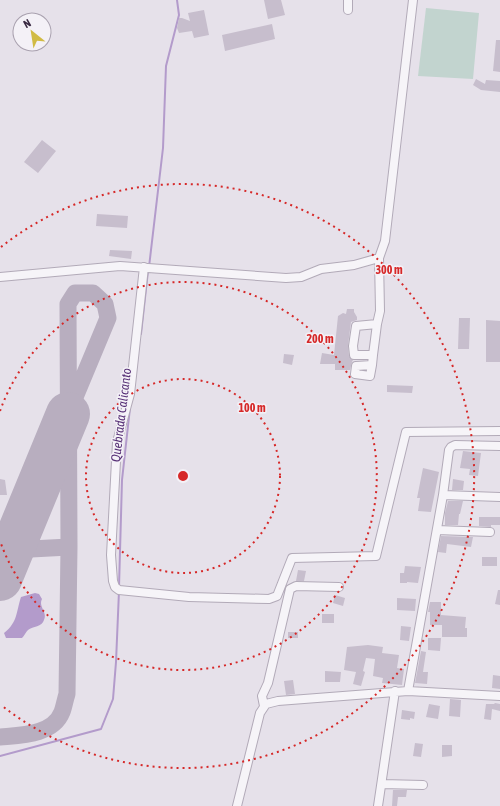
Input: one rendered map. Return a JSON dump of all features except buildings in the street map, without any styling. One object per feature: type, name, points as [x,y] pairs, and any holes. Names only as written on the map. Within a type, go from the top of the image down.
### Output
[{"type":"street","points":[[348,0],[348,10]]},
{"type":"street","points":[[372,365],[380,311],[379,258],[385,241],[413,0]]},
{"type":"street","points":[[0,277],[120,266],[286,278],[301,277],[321,269],[354,265],[379,258]]},
{"type":"street","points":[[148,267],[130,394],[117,442],[111,555],[113,581],[119,590],[189,597],[269,599],[277,596],[292,558],[376,556],[406,432],[500,431]]},
{"type":"street","points":[[373,355],[354,355],[354,338],[356,326],[377,324]]},
{"type":"street","points":[[408,691],[443,495],[449,450],[455,445],[500,446]]},
{"type":"street","points":[[443,495],[500,497]]},
{"type":"street","points":[[437,530],[490,532]]},
{"type":"street","points":[[264,706],[262,696],[268,683],[290,589],[296,586],[339,587]]},
{"type":"street","points":[[378,806],[395,691]]},
{"type":"street","points":[[237,806],[260,713],[266,704],[278,701],[395,691],[500,696]]},
{"type":"street","points":[[382,784],[423,785]]},
{"type":"shaded area","points":[[426,8],[479,13],[473,79],[418,76]]},
{"type":"shaded area","points":[[35,593],[39,594],[42,599],[41,605],[45,614],[43,622],[28,630],[22,638],[6,638],[4,633],[9,629],[14,621],[21,597]]},
{"type":"waterway","name":"Quebrada Calicanto","points":[[149,267],[163,148],[166,66],[179,15],[177,0]]},
{"type":"waterway","name":"Quebrada Calicanto","points":[[141,334],[148,271]]},
{"type":"waterway","name":"Quebrada Calicanto","points":[[119,587],[122,480],[130,408]]},
{"type":"waterway","name":"Quebrada Calicanto","points":[[0,756],[101,729],[113,699],[119,591]]},
{"type":"taxiway","points":[[0,737],[36,732],[51,725],[58,720],[67,694],[69,547],[68,304],[75,293],[93,293],[105,304],[108,318],[68,414]]},
{"type":"taxiway","points":[[12,550],[69,547]]},
{"type":"runway","points":[[0,579],[68,414]]}]
